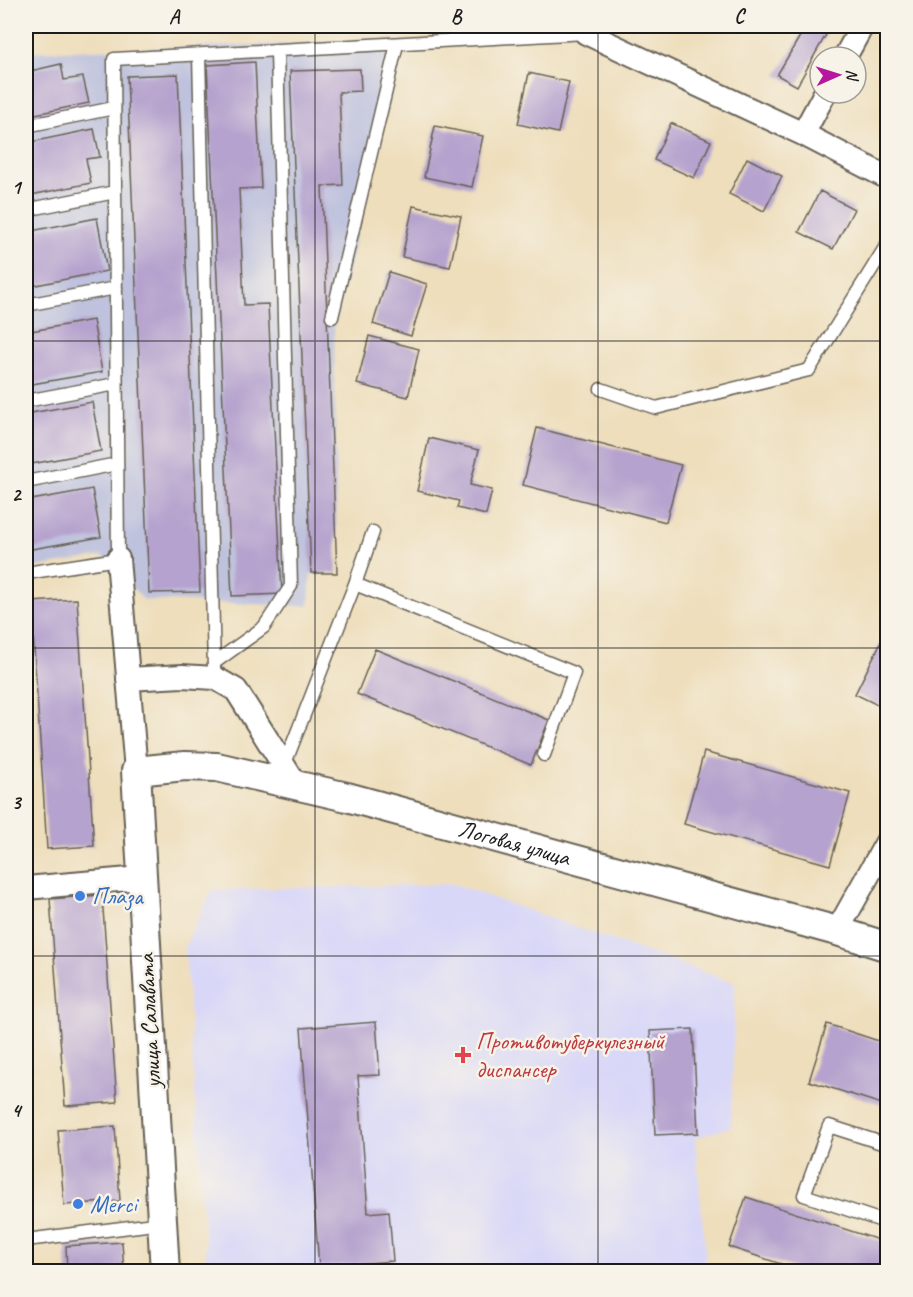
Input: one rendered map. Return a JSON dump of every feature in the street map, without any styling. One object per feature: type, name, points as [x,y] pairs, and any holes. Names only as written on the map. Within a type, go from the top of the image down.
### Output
[{"type":"street","points":[[852,45],[862,26]]},
{"type":"street","points":[[586,33],[803,134],[888,178]]},
{"type":"street","points":[[803,134],[819,105]]},
{"type":"street","points":[[118,559],[136,771]]},
{"type":"street","points":[[128,679],[182,676],[214,670],[236,690],[290,776]]},
{"type":"street","name":"Логовая улица","points":[[136,771],[185,766],[217,767],[290,776],[347,797],[888,947]]},
{"type":"street","name":"улица Салавата","points":[[136,771],[165,1272]]},
{"type":"street","points":[[837,931],[888,840]]},
{"type":"street","points":[[26,888],[141,878]]},
{"type":"lane","points":[[26,573],[118,559],[114,59],[586,33]]},
{"type":"lane","points":[[332,316],[397,44]]},
{"type":"lane","points":[[214,670],[264,627],[291,586],[277,51]]},
{"type":"lane","points":[[199,55],[214,670]]},
{"type":"lane","points":[[26,126],[114,108]]},
{"type":"lane","points":[[26,210],[115,192]]},
{"type":"lane","points":[[601,389],[656,408],[809,370],[888,243]]},
{"type":"lane","points":[[26,305],[116,288]]},
{"type":"lane","points":[[26,400],[116,384]]},
{"type":"lane","points":[[26,482],[117,464]]},
{"type":"lane","points":[[290,776],[373,532]]},
{"type":"lane","points":[[355,584],[574,673],[544,755]]},
{"type":"lane","points":[[888,1145],[829,1126],[804,1195],[888,1223]]},
{"type":"lane","points":[[26,1240],[162,1223]]},
{"type":"shaded area","points":[[404,41],[334,327],[337,573],[311,574],[309,606],[144,600],[102,556],[26,569],[26,52]]},
{"type":"shaded area","name":"Противотуберкулезный диспансер","points":[[453,884],[735,983],[731,1127],[695,1138],[707,1271],[207,1271],[185,946],[212,890]]},
{"type":"building","points":[[806,26],[817,26],[828,31],[820,45],[808,45],[808,66],[797,86],[777,75]]},
{"type":"building","points":[[255,62],[261,188],[239,189],[244,305],[268,304],[282,594],[232,596],[207,65]]},
{"type":"building","points":[[61,64],[64,80],[83,77],[89,103],[26,116],[26,72]]},
{"type":"building","points":[[360,69],[361,91],[339,92],[343,185],[322,186],[337,573],[311,573],[290,71]]},
{"type":"building","points":[[529,73],[569,82],[558,133],[518,124]]},
{"type":"building","points":[[178,74],[200,592],[149,593],[127,76]]},
{"type":"building","points":[[671,123],[711,141],[694,178],[654,160]]},
{"type":"building","points":[[435,126],[483,136],[472,187],[424,177]]},
{"type":"building","points":[[94,129],[100,157],[86,159],[91,183],[26,196],[26,143]]},
{"type":"building","points":[[747,158],[782,176],[764,211],[729,194]]},
{"type":"building","points":[[820,191],[854,209],[833,249],[799,232]]},
{"type":"building","points":[[413,206],[461,216],[450,267],[402,257]]},
{"type":"building","points":[[97,218],[107,271],[26,287],[26,232]]},
{"type":"building","points":[[389,272],[427,284],[411,336],[373,324]]},
{"type":"building","points":[[93,320],[102,372],[26,385],[26,332]]},
{"type":"building","points":[[369,336],[419,349],[408,397],[357,384]]},
{"type":"building","points":[[92,402],[101,451],[26,465],[26,414]]},
{"type":"building","points":[[537,428],[681,465],[666,522],[523,485]]},
{"type":"building","points":[[429,438],[479,450],[470,485],[492,490],[486,515],[457,508],[459,501],[417,491]]},
{"type":"building","points":[[92,489],[101,537],[26,550],[26,501]]},
{"type":"building","points":[[77,599],[94,846],[47,849],[31,602]]},
{"type":"building","points":[[883,638],[888,640],[888,710],[855,694]]},
{"type":"building","points":[[375,649],[549,720],[531,765],[357,694]]},
{"type":"building","points":[[704,752],[850,793],[830,865],[684,824]]},
{"type":"building","points":[[102,895],[117,1102],[65,1106],[50,899]]},
{"type":"building","points":[[376,1022],[380,1075],[358,1076],[368,1213],[389,1211],[393,1261],[319,1267],[301,1028]]},
{"type":"building","points":[[827,1024],[888,1044],[888,1106],[809,1081]]},
{"type":"building","points":[[693,1029],[698,1133],[655,1135],[650,1031]]},
{"type":"building","points":[[115,1126],[120,1201],[64,1205],[58,1130]]},
{"type":"building","points":[[746,1197],[888,1243],[888,1272],[806,1272],[729,1247]]},
{"type":"building","points":[[122,1242],[124,1272],[67,1272],[66,1246]]},
{"type":"place","name":"Плаза","points":[[80,896]]},
{"type":"place","name":"Противотуберкулезный диспансер","points":[[463,1055]]},
{"type":"place","name":"Merci","points":[[78,1204]]}]
